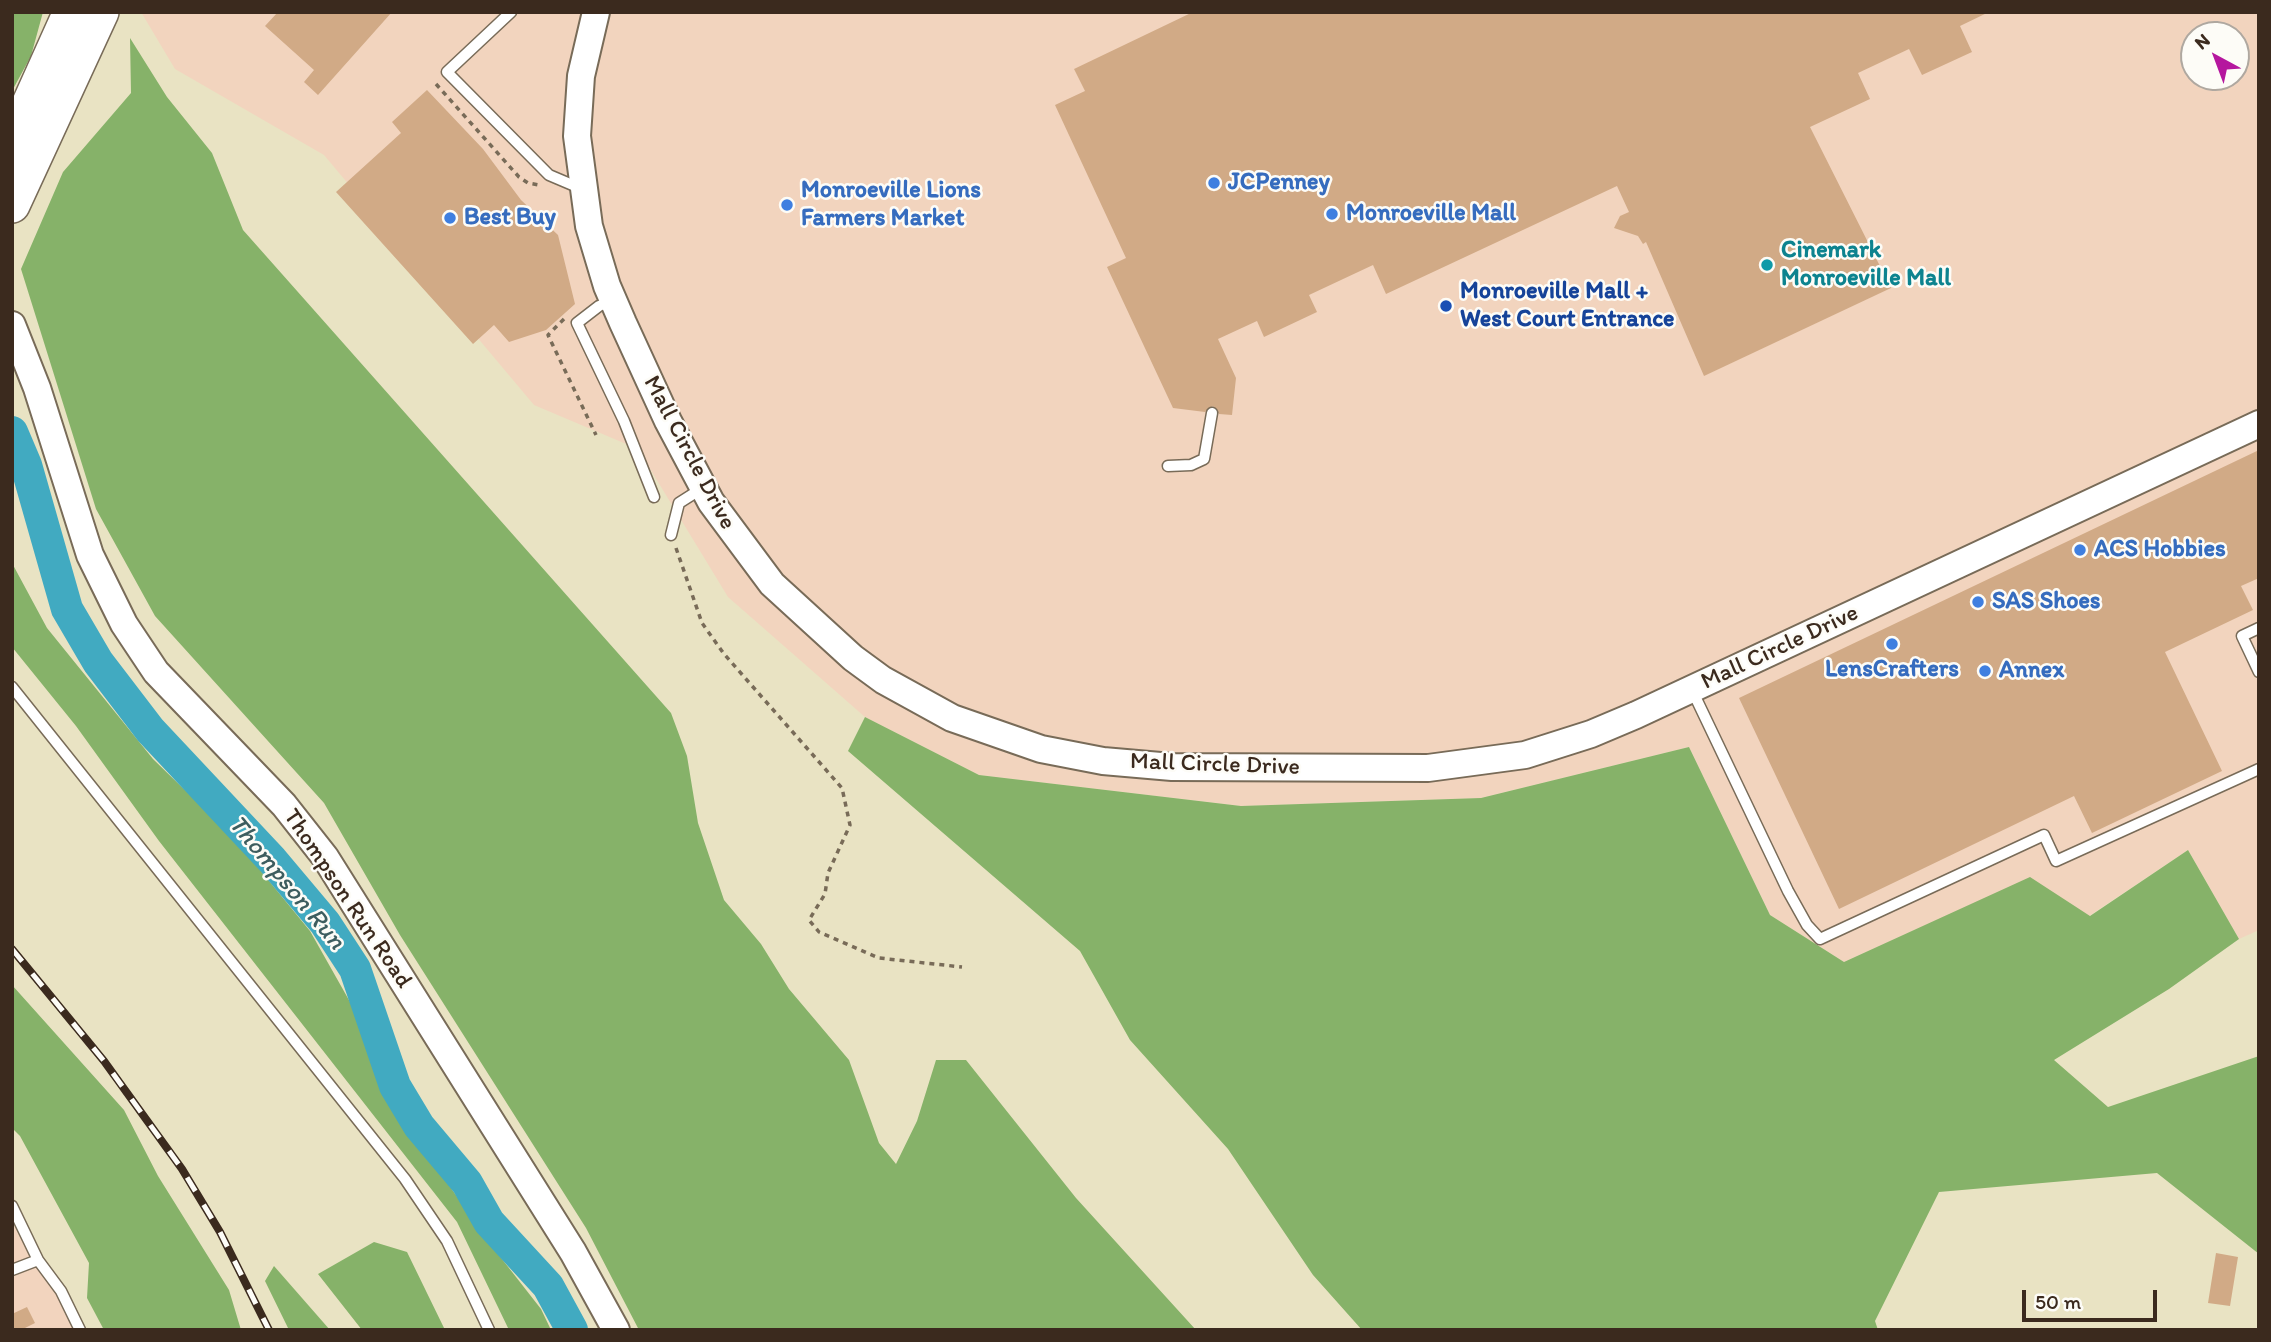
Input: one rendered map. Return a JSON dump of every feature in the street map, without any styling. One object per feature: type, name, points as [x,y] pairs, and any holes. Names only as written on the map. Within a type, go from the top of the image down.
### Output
[{"type":"highway","points":[[12,143],[83,18]]},
{"type":"highway","points":[[12,205],[83,18]]},
{"type":"street","name":"Mall Circle Drive","points":[[591,14],[578,103],[577,136],[582,190],[597,256],[613,300],[668,421],[703,488],[730,531],[772,584],[853,658],[883,680],[952,718],[1041,749],[1103,761],[1171,767],[1428,768],[1498,760],[1549,748],[1591,734],[1692,689],[2259,424]]},
{"type":"street","name":"Thompson Run Road","points":[[12,325],[37,388],[90,555],[124,624],[156,672],[284,805],[325,857],[573,1252],[616,1330]]},
{"type":"lane","points":[[511,12],[447,72],[549,175],[582,190]]},
{"type":"lane","points":[[613,300],[599,306],[577,323],[624,421],[653,497]]},
{"type":"lane","points":[[1168,466],[1191,465],[1204,459],[1212,413]]},
{"type":"lane","points":[[671,535],[679,503],[703,488]]},
{"type":"lane","points":[[2259,628],[2242,636],[2259,672]]},
{"type":"lane","points":[[12,687],[405,1179],[447,1241],[489,1330]]},
{"type":"lane","points":[[1692,689],[1788,891],[1807,925],[1820,939],[2044,835],[2056,861],[2259,769]]},
{"type":"lane","points":[[12,1206],[38,1260],[61,1291],[80,1330]]},
{"type":"lane","points":[[12,1270],[38,1260]]},
{"type":"path","points":[[436,84],[519,177],[528,183],[545,186],[544,189]]},
{"type":"path","points":[[566,318],[548,335],[597,435]]},
{"type":"path","points":[[671,535],[702,623],[724,654],[842,789],[850,825],[828,873],[825,894],[809,920],[819,932],[879,958],[962,967]]},
{"type":"shaded area","name":"Monroeville Mall","points":[[141,12],[2259,12],[2259,930],[2239,939],[2188,850],[2089,916],[2030,878],[1844,962],[1770,915],[1689,747],[1481,798],[1241,806],[979,775],[865,717],[728,597],[638,449],[534,405],[324,155],[175,69]]},
{"type":"shaded area","points":[[12,1223],[83,1330],[12,1330]]},
{"type":"green space","points":[[12,12],[43,12],[31,56],[12,91]]},
{"type":"green space","points":[[130,38],[167,97],[212,153],[243,230],[671,713],[687,756],[698,823],[724,900],[761,944],[789,989],[849,1060],[879,1143],[896,1164],[917,1121],[936,1060],[966,1060],[1076,1198],[1196,1330],[639,1330],[586,1228],[400,935],[324,803],[155,616],[96,509],[21,269],[63,172],[131,93]]},
{"type":"green space","points":[[12,563],[47,628],[153,759],[233,837],[310,931],[354,1009],[380,1087],[491,1245],[541,1309],[551,1330],[509,1330],[457,1222],[159,841],[76,726],[12,647]]},
{"type":"green space","points":[[865,717],[979,775],[1241,806],[1481,798],[1689,747],[1770,915],[1844,962],[2030,877],[2090,916],[2188,850],[2239,939],[2169,989],[2054,1060],[2108,1107],[2259,1056],[2259,1254],[2157,1173],[1939,1192],[1875,1321],[1878,1330],[1362,1330],[1313,1275],[1228,1149],[1130,1040],[1080,951],[848,751]]},
{"type":"green space","points":[[12,985],[124,1110],[158,1176],[229,1290],[241,1330],[104,1330],[87,1298],[89,1263],[20,1136],[12,1128]]},
{"type":"green space","points":[[374,1242],[407,1252],[445,1330],[362,1330],[318,1274]]},
{"type":"green space","points":[[274,1266],[330,1330],[289,1330],[265,1281]]},
{"type":"building","points":[[278,12],[392,12],[318,95],[304,82],[314,70],[265,26]]},
{"type":"building","name":"Monroeville Mall","points":[[1193,12],[1989,12],[1960,26],[1972,52],[1922,75],[1909,49],[1858,73],[1870,99],[1810,127],[1891,288],[1704,376],[1646,242],[1643,244],[1638,236],[1614,228],[1620,216],[1629,212],[1617,186],[1386,294],[1373,265],[1309,295],[1317,312],[1264,337],[1257,321],[1218,339],[1236,378],[1232,415],[1219,414],[1213,406],[1205,412],[1173,408],[1107,267],[1126,258],[1055,105],[1085,91],[1074,69]]},
{"type":"building","name":"Best Buy","points":[[427,90],[483,149],[521,200],[558,235],[575,304],[546,330],[509,342],[494,325],[473,344],[336,192],[401,133],[392,122]]},
{"type":"building","name":"Annex","points":[[2259,450],[2259,578],[2241,586],[2253,610],[2165,652],[2222,771],[2092,833],[2074,796],[1839,909],[1739,698]]},
{"type":"building","points":[[2216,1253],[2238,1257],[2230,1306],[2208,1303]]},
{"type":"building","points":[[27,1307],[35,1323],[21,1330],[12,1330],[12,1314]]},
{"type":"waterway","name":"Thompson Run","points":[[12,432],[26,465],[67,609],[98,662],[150,730],[272,860],[325,923],[355,969],[395,1086],[419,1126],[467,1183],[489,1222],[548,1286],[572,1330]]},
{"type":"railway","points":[[12,949],[104,1061],[182,1169],[220,1232],[269,1330]]},
{"type":"place","name":"JCPenney","points":[[1214,183]]},
{"type":"place","name":"Monroeville Lions Farmers Market","points":[[787,205]]},
{"type":"place","name":"Monroeville Mall","points":[[1332,214]]},
{"type":"place","name":"Best Buy","points":[[450,218]]},
{"type":"place","name":"Cinemark Monroeville Mall","points":[[1767,265]]},
{"type":"place","name":"Monroeville Mall + West Court Entrance","points":[[1446,306]]},
{"type":"place","name":"ACS Hobbies","points":[[2080,550]]},
{"type":"place","name":"SAS Shoes","points":[[1978,602]]},
{"type":"place","name":"LensCrafters","points":[[1892,644]]},
{"type":"place","name":"Annex","points":[[1985,671]]}]
